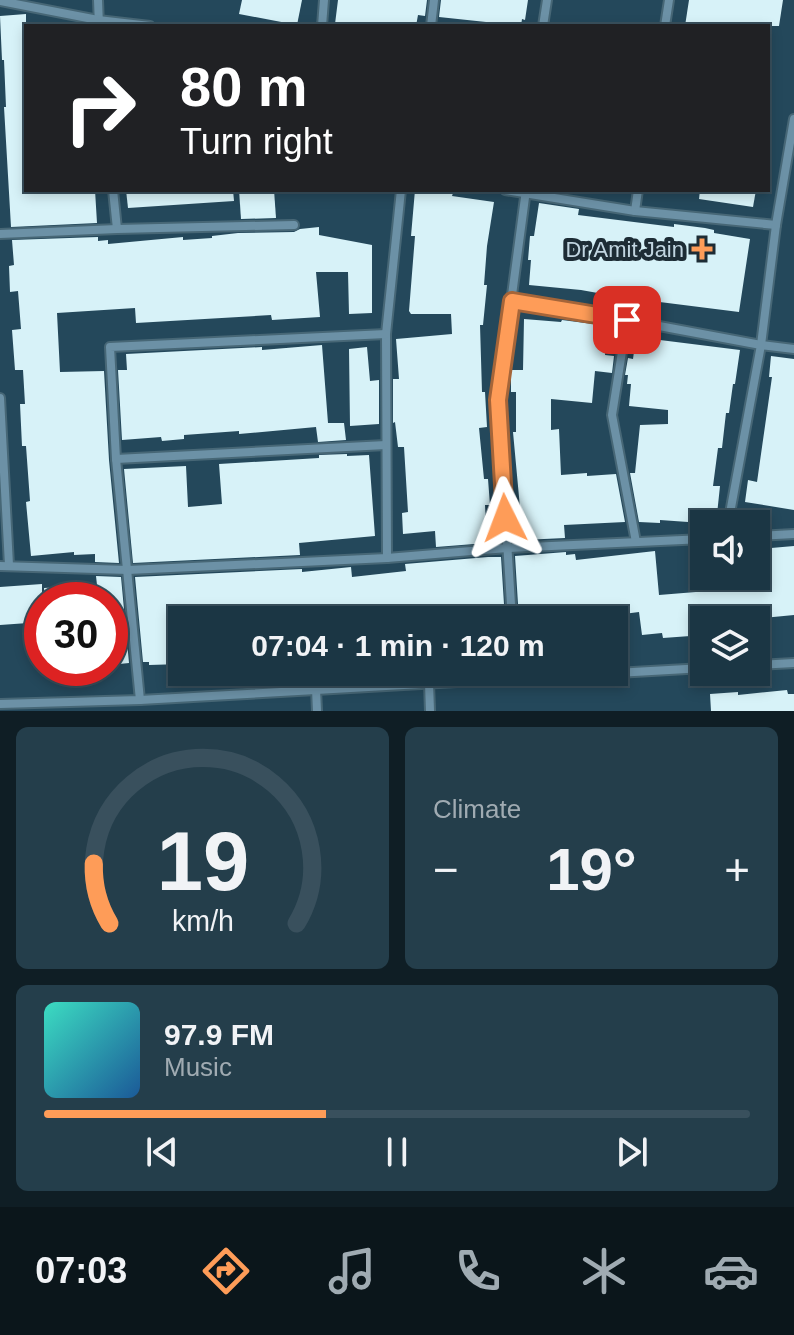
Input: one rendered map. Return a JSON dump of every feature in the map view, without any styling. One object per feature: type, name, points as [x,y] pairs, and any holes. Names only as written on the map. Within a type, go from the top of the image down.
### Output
[{"type":"street","points":[[0,1],[98,23],[98,0]]},
{"type":"street","points":[[322,24],[324,0]]},
{"type":"street","points":[[431,24],[434,0]]},
{"type":"street","points":[[543,24],[547,0]]},
{"type":"street","points":[[665,24],[669,0]]},
{"type":"street","points":[[731,510],[761,345],[776,225],[794,119]]},
{"type":"street","points":[[113,192],[117,229]]},
{"type":"street","points":[[387,558],[386,334],[401,192]]},
{"type":"street","points":[[511,606],[498,400],[526,192],[635,211],[776,225]]},
{"type":"street","points":[[635,211],[638,192]]},
{"type":"street","points":[[0,234],[294,225]]},
{"type":"street","points":[[512,301],[794,349]]},
{"type":"street","points":[[627,320],[612,415],[636,542]]},
{"type":"street","points":[[140,700],[116,459],[110,347],[386,334]]},
{"type":"street","points":[[0,398],[5,566],[128,570],[690,540]]},
{"type":"street","points":[[116,459],[386,445]]},
{"type":"street","points":[[770,535],[794,534]]},
{"type":"street","points":[[770,664],[794,663]]},
{"type":"street","points":[[628,671],[690,669]]},
{"type":"street","points":[[0,704],[140,700],[372,686]]},
{"type":"street","points":[[429,686],[430,711]]},
{"type":"street","points":[[316,689],[317,711]]},
{"type":"building","points":[[242,0],[302,0],[297,24],[239,14]]},
{"type":"building","points":[[338,0],[427,0],[425,16],[418,15],[416,24],[335,24]]},
{"type":"building","points":[[441,0],[528,0],[525,20],[522,19],[521,24],[486,24],[439,17]]},
{"type":"building","points":[[689,0],[783,0],[779,26],[685,24]]},
{"type":"building","points":[[26,14],[24,192],[95,192],[97,223],[11,227],[0,16]]},
{"type":"building","points":[[126,192],[233,192],[234,201],[128,208]]},
{"type":"building","points":[[239,192],[274,192],[276,218],[241,219]]},
{"type":"building","points":[[415,192],[453,193],[452,196],[494,202],[487,246],[483,325],[480,325],[482,392],[485,392],[487,427],[479,428],[490,505],[485,505],[487,543],[436,547],[435,531],[403,534],[402,513],[408,512],[404,447],[398,447],[393,423],[393,379],[399,379],[396,339],[452,334],[451,314],[411,314],[409,311],[415,236],[411,236]]},
{"type":"building","points":[[700,192],[756,192],[753,207],[699,199]]},
{"type":"building","points":[[539,203],[579,209],[578,215],[705,228],[714,230],[714,233],[750,239],[739,312],[529,285],[530,236],[534,236]]},
{"type":"building","points":[[319,227],[319,235],[372,245],[372,313],[349,314],[348,272],[316,272],[320,317],[272,320],[271,315],[136,323],[135,308],[57,313],[60,372],[104,371],[119,563],[95,562],[95,554],[74,555],[74,552],[31,556],[26,502],[30,501],[20,404],[25,404],[23,370],[15,370],[12,330],[21,329],[18,291],[10,292],[9,266],[14,265],[12,240],[98,237],[98,241],[108,240],[108,244],[183,237],[183,240],[212,238],[238,233],[294,232]]},
{"type":"building","points":[[524,319],[608,326],[605,355],[614,356],[612,373],[595,371],[592,403],[551,399],[551,430],[559,429],[561,475],[616,474],[625,522],[564,525],[565,538],[523,540],[513,432],[516,432],[516,392],[511,392],[511,370],[523,370]]},
{"type":"building","points":[[636,337],[740,350],[722,448],[718,448],[713,486],[720,486],[717,510],[690,510],[690,522],[639,522],[630,473],[635,473],[640,425],[668,424],[668,410],[629,406],[631,384],[627,384],[628,375],[625,375],[628,358],[633,359]]},
{"type":"building","points":[[322,345],[328,423],[344,423],[346,440],[318,442],[316,427],[184,435],[184,439],[162,441],[161,437],[122,440],[118,370],[127,370],[126,354]]},
{"type":"building","points":[[367,347],[370,381],[379,380],[379,424],[350,426],[349,349]]},
{"type":"building","points":[[771,356],[794,359],[794,510],[745,502],[748,480],[757,482],[772,377],[769,377]]},
{"type":"building","points":[[369,455],[375,536],[299,543],[300,555],[133,563],[124,469],[186,466],[188,507],[222,504],[219,464]]},
{"type":"building","points":[[794,546],[794,615],[770,617],[770,606],[690,606],[690,636],[663,638],[662,633],[642,635],[639,612],[628,613],[628,606],[518,606],[515,556],[566,552],[566,555],[575,554],[576,560],[655,551],[659,595],[708,590],[770,590],[771,548]]},
{"type":"building","points":[[501,557],[504,606],[168,606],[168,664],[149,665],[149,662],[143,662],[135,577],[302,569],[302,572],[351,567],[352,577],[406,571],[405,564]]},
{"type":"building","points":[[96,576],[121,577],[121,582],[97,582]]},
{"type":"building","points":[[24,585],[24,623],[0,625],[0,587]]},
{"type":"building","points":[[787,690],[788,694],[794,694],[794,711],[711,711],[710,694],[738,692],[738,695]]},
{"type":"place","name":"Dr Amit Jain","points":[[702,249]]},
{"type":"route","points":[[505,518],[498,400],[512,301],[627,320]]}]
